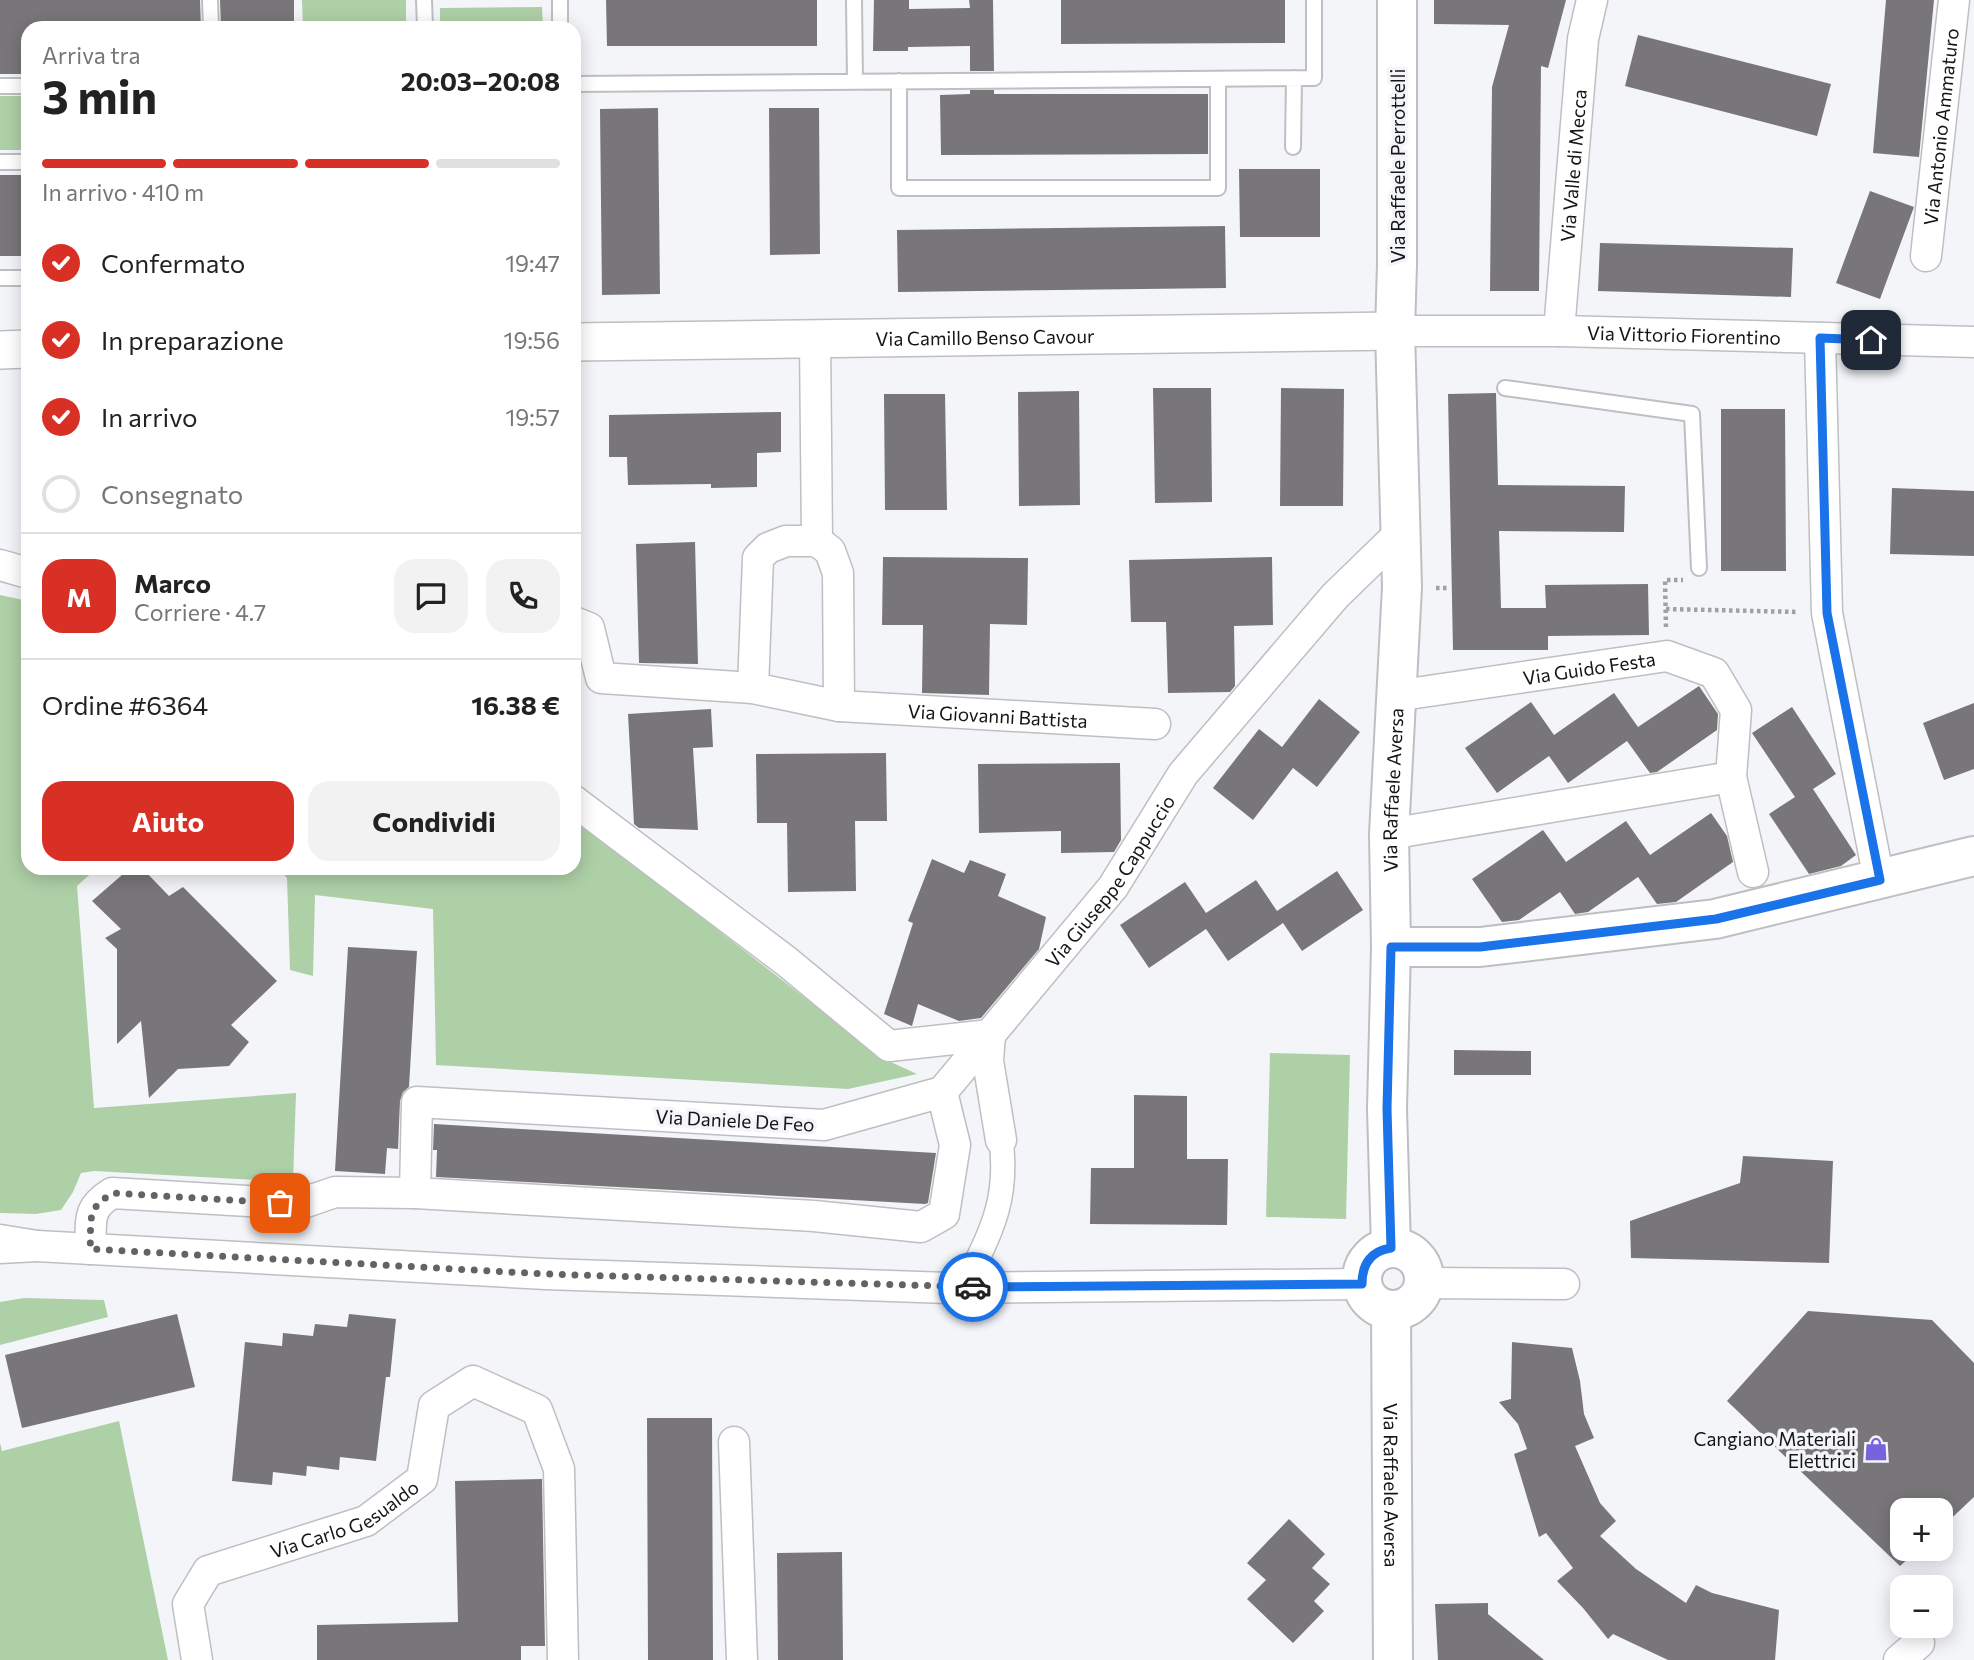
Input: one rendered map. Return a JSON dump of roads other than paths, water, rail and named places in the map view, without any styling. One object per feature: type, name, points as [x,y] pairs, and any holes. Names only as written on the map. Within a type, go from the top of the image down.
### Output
[{"type":"main road","name":"Via Raffaele Perrottelli","points":[[1395,331],[1397,0]]},
{"type":"main road","name":"Via Raffaele Aversa","points":[[1391,1248],[1387,1109],[1391,947],[1389,834],[1402,587],[1395,331]]},
{"type":"main road","points":[[1391,947],[1480,947],[1716,919],[1974,856]]},
{"type":"main road","points":[[1391,1248],[1402,1249],[1419,1262],[1424,1283],[1421,1292],[1409,1306],[1391,1310],[1381,1308],[1365,1294],[1362,1275],[1369,1258],[1376,1252],[1391,1248]]},
{"type":"main road","name":"Via Raffaele Aversa","points":[[1391,1310],[1393,1660]]},
{"type":"street","name":"Via Valle di Mecca","points":[[1559,331],[1583,39],[1592,0]]},
{"type":"street","name":"Via Antonio Ammaturo","points":[[1926,256],[1954,0]]},
{"type":"street","name":"Via Vittorio Fiorentino","points":[[1395,331],[1559,331],[1974,342]]},
{"type":"street","name":"Via Camillo Benso Cavour","points":[[581,342],[1395,331]]},
{"type":"street","points":[[1820,338],[1827,613],[1880,880]]},
{"type":"street","points":[[815,339],[817,541]]},
{"type":"street","points":[[0,349],[21,349]]},
{"type":"street","name":"Via Giuseppe Cappuccio","points":[[942,1092],[1114,887],[1183,774],[1335,596],[1402,531]]},
{"type":"street","points":[[753,688],[758,558],[768,548],[786,541],[817,541],[830,551],[838,573],[839,706]]},
{"type":"street","points":[[0,565],[21,571]]},
{"type":"street","name":"Via Giovanni Battista","points":[[581,625],[589,628],[601,678],[753,688],[839,706],[1155,724]]},
{"type":"street","name":"Via Guido Festa","points":[[1395,696],[1667,656],[1713,673],[1736,710],[1731,777],[1762,908]]},
{"type":"street","points":[[1389,834],[1731,777]]},
{"type":"street","points":[[581,806],[786,961],[890,1046],[989,1035],[988,1061],[1004,1165],[1001,1198],[991,1231],[964,1287]]},
{"type":"street","points":[[90,1249],[92,1211],[98,1201],[113,1193],[280,1203],[306,1202],[335,1192],[415,1193],[814,1216],[922,1227],[944,1214],[956,1145],[942,1092]]},
{"type":"street","name":"Via Daniele De Feo","points":[[415,1193],[417,1102],[824,1125],[942,1092]]},
{"type":"street","points":[[0,1240],[37,1246],[546,1274],[964,1287],[1362,1284]]},
{"type":"street","points":[[0,1248],[37,1246]]},
{"type":"street","points":[[1424,1283],[1564,1284]]},
{"type":"street","name":"Via Carlo Gesualdo","points":[[197,1660],[188,1604],[208,1571],[366,1521],[422,1479],[434,1406],[473,1381],[537,1410],[559,1469],[563,1660]]},
{"type":"street","points":[[734,1443],[742,1660]]},
{"type":"lane","points":[[210,0],[211,21]]},
{"type":"lane","points":[[424,0],[425,21]]},
{"type":"lane","points":[[560,0],[560,21]]},
{"type":"lane","points":[[854,0],[855,81]]},
{"type":"lane","points":[[581,84],[1314,78],[1314,0]]},
{"type":"lane","points":[[1293,147],[1294,78]]},
{"type":"lane","points":[[899,81],[899,188],[1218,188],[1218,79]]},
{"type":"lane","points":[[0,86],[21,86]]},
{"type":"lane","points":[[0,162],[21,162]]},
{"type":"lane","points":[[0,278],[21,278]]},
{"type":"lane","points":[[1505,388],[1692,414],[1699,568]]},
{"type":"place","name":"Cangiano Materiali Elettrici","points":[[1876,1449]]}]
